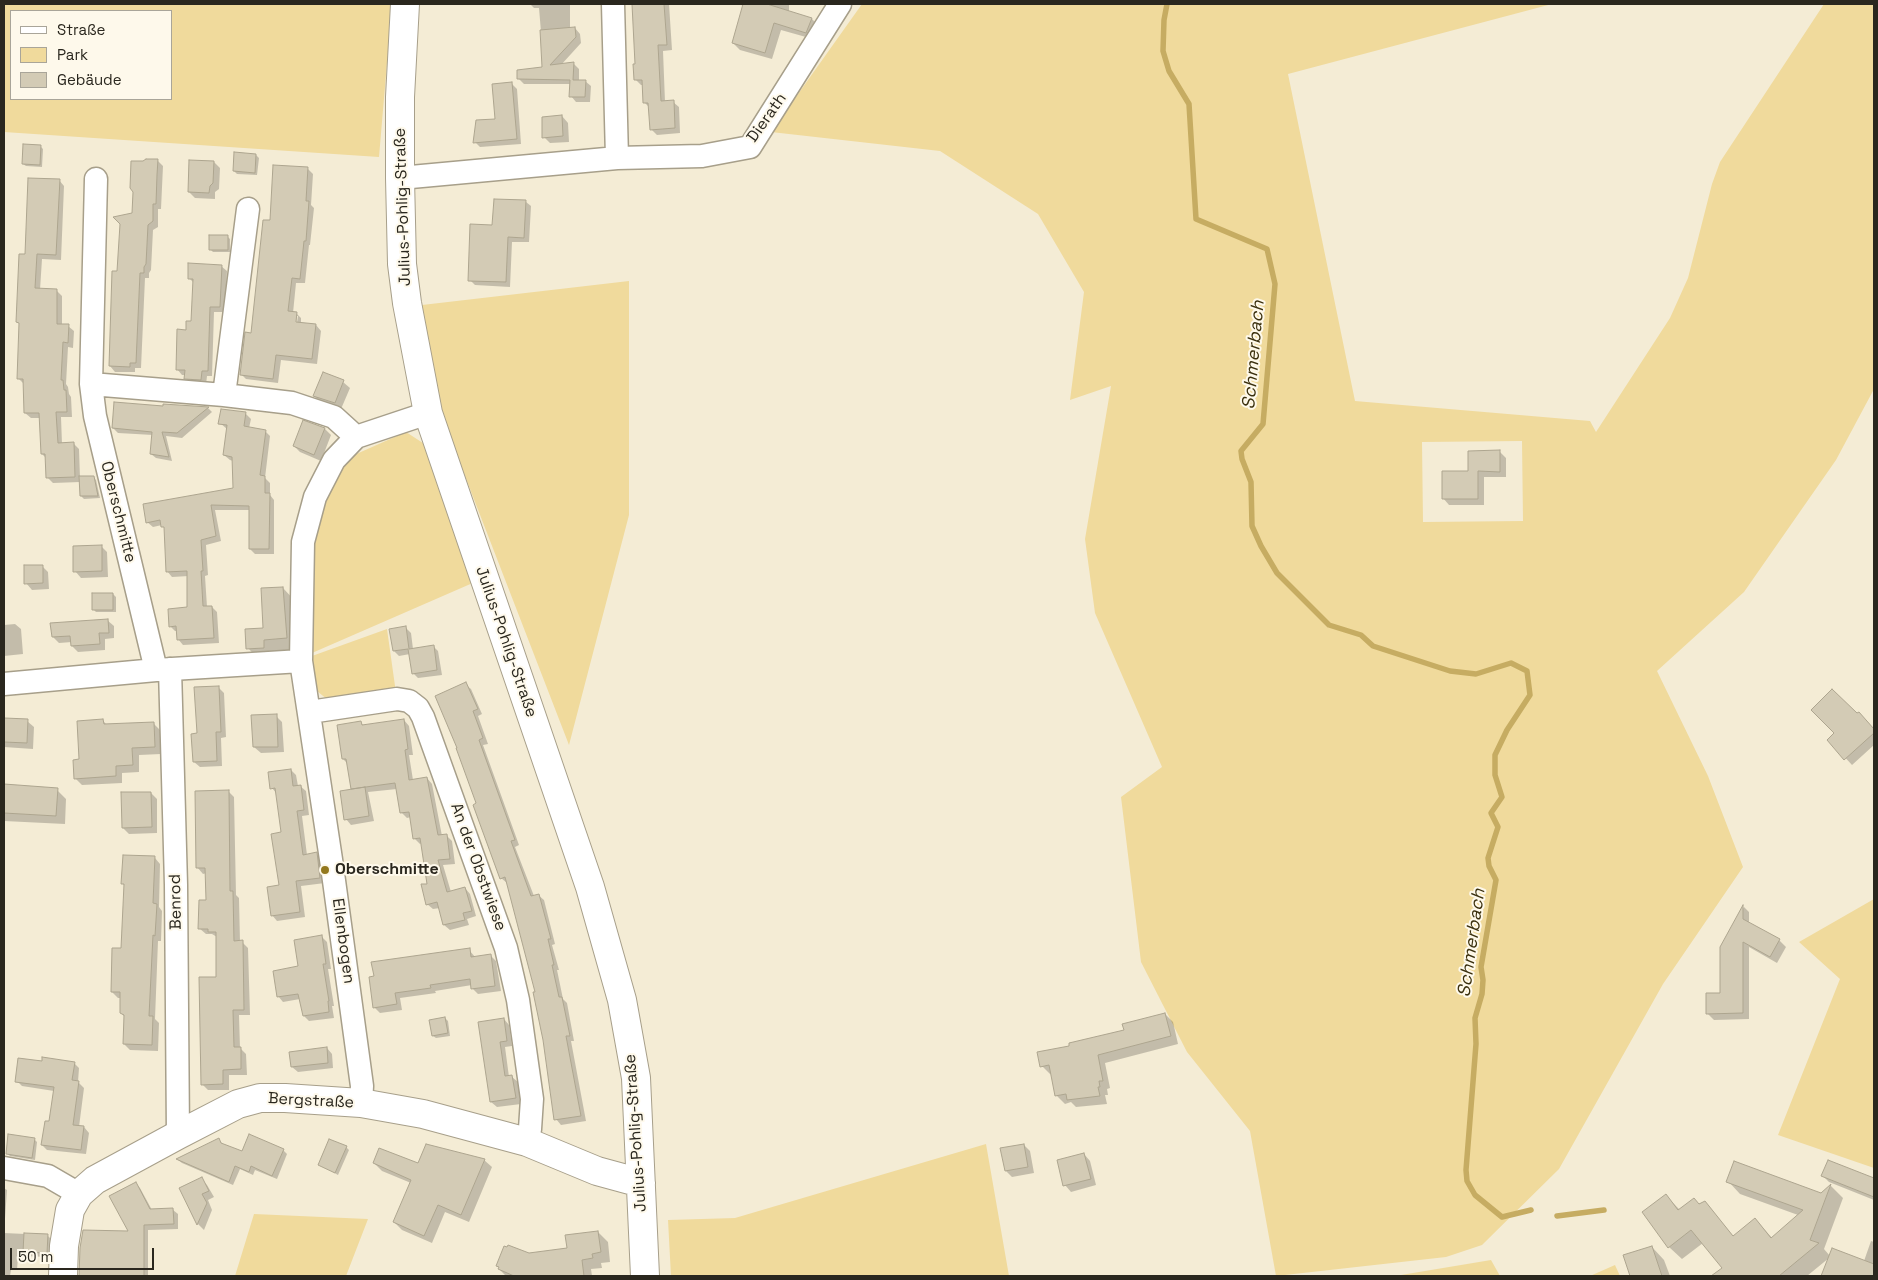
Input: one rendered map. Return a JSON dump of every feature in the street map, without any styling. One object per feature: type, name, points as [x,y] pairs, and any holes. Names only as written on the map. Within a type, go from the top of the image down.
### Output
[{"type":"street","name":"Julius-Pohlig-Straße","points":[[405,4],[400,97],[400,178],[402,264],[407,304],[428,413],[590,887],[622,1000],[636,1078],[645,1276]]},
{"type":"street","points":[[613,4],[617,158]]},
{"type":"street","name":"Dierath","points":[[400,178],[617,158],[702,156],[750,146],[840,4]]},
{"type":"street","name":"Oberschmitte","points":[[96,179],[91,384],[95,416],[163,669]]},
{"type":"street","points":[[224,395],[248,209]]},
{"type":"street","points":[[91,384],[224,395],[292,403],[334,417],[356,436]]},
{"type":"street","points":[[4,684],[163,669],[301,661],[303,542],[314,497],[334,460],[356,436],[428,413]]},
{"type":"street","name":"Ellenbogen","points":[[301,661],[310,712],[362,1086],[361,1103]]},
{"type":"street","name":"Benrod","points":[[163,669],[176,885],[178,1135]]},
{"type":"street","name":"An der Obstwiese","points":[[310,712],[397,699],[409,701],[418,708],[423,717],[506,948],[518,1000],[532,1099],[527,1142]]},
{"type":"street","name":"Bergstraße","points":[[63,1276],[64,1246],[70,1210],[79,1194],[95,1180],[178,1135],[238,1104],[260,1098],[361,1103],[423,1114],[527,1142],[597,1171],[641,1183]]},
{"type":"street","points":[[4,1168],[48,1176],[79,1194]]},
{"type":"green space","points":[[4,4],[392,4],[379,157],[4,132]]},
{"type":"green space","points":[[862,4],[1552,4],[1288,74],[1355,401],[1590,421],[1596,432],[1670,318],[1688,278],[1712,184],[1720,162],[1824,4],[1874,4],[1874,389],[1836,460],[1744,592],[1657,671],[1708,776],[1743,867],[1663,984],[1559,1169],[1482,1245],[1446,1257],[1276,1276],[1250,1131],[1187,1052],[1141,962],[1121,797],[1162,767],[1095,613],[1085,539],[1111,386],[1070,400],[1084,292],[1038,214],[940,151],[771,132]],"holes":[[[1522,441],[1523,521],[1423,522],[1422,442]]]},
{"type":"green space","points":[[629,281],[629,515],[569,745],[441,414],[422,305]]},
{"type":"green space","points":[[406,432],[426,445],[475,582],[312,653],[315,537],[324,502],[345,459]]},
{"type":"green space","points":[[387,629],[396,693],[328,700],[317,691],[312,656]]},
{"type":"green space","points":[[1874,899],[1874,1168],[1778,1135],[1840,979],[1799,942]]},
{"type":"green space","points":[[986,1144],[1009,1276],[671,1276],[668,1220],[735,1218]]},
{"type":"green space","points":[[254,1214],[368,1219],[346,1276],[235,1276]]},
{"type":"green space","points":[[1491,1260],[1500,1276],[1395,1276]]},
{"type":"green space","points":[[1615,1265],[1620,1276],[1590,1276]]},
{"type":"building","points":[[632,4],[664,4],[667,45],[658,45],[661,101],[674,100],[675,128],[650,130],[648,103],[643,103],[642,80],[634,80]]},
{"type":"building","points":[[743,4],[767,4],[812,18],[806,33],[774,23],[765,53],[732,43]]},
{"type":"building","points":[[575,27],[576,37],[550,65],[574,62],[573,80],[586,80],[585,97],[569,97],[570,80],[517,79],[517,70],[542,67],[540,30]]},
{"type":"building","points":[[512,82],[517,139],[473,143],[476,120],[495,119],[492,84]]},
{"type":"building","points":[[562,115],[563,136],[542,138],[542,117]]},
{"type":"building","points":[[23,144],[41,145],[40,165],[22,164]]},
{"type":"building","points":[[234,152],[256,154],[255,173],[233,171]]},
{"type":"building","points":[[146,159],[158,159],[156,204],[153,204],[153,221],[148,225],[144,273],[140,273],[136,363],[130,363],[130,367],[109,366],[112,271],[117,271],[120,224],[113,217],[132,213],[133,192],[130,188],[131,161],[143,161]]},
{"type":"building","points":[[189,160],[214,161],[213,183],[210,186],[209,193],[188,192]]},
{"type":"building","points":[[273,165],[308,167],[306,201],[309,201],[306,241],[304,241],[300,279],[292,278],[288,311],[297,312],[296,322],[316,324],[312,359],[276,355],[273,379],[240,375],[245,332],[251,333],[263,220],[270,220]]},
{"type":"building","points":[[28,178],[60,179],[56,255],[37,254],[35,288],[57,289],[57,324],[69,324],[68,343],[63,342],[61,380],[63,380],[64,390],[66,390],[67,412],[56,412],[58,443],[74,442],[75,477],[46,478],[45,454],[41,454],[39,413],[24,413],[23,379],[17,379],[19,323],[16,322],[19,254],[25,254]]},
{"type":"building","points":[[494,199],[526,200],[524,238],[508,237],[506,282],[468,281],[470,224],[492,225]]},
{"type":"building","points":[[209,235],[228,235],[228,250],[209,250]]},
{"type":"building","points":[[188,263],[222,265],[220,307],[210,307],[208,371],[202,371],[201,380],[184,379],[185,370],[176,370],[177,329],[186,330],[186,321],[191,321],[193,279],[188,279]]},
{"type":"building","points":[[323,372],[344,380],[335,403],[313,396]]},
{"type":"building","points":[[114,402],[209,407],[177,433],[162,432],[169,457],[150,454],[152,432],[112,428]]},
{"type":"building","points":[[221,409],[246,412],[244,426],[266,430],[260,475],[265,476],[265,493],[270,493],[269,549],[249,549],[249,506],[211,505],[216,536],[201,540],[203,571],[201,571],[203,606],[212,606],[214,638],[177,640],[176,626],[169,627],[168,609],[187,607],[187,571],[166,572],[164,527],[161,527],[160,520],[146,523],[143,504],[233,488],[232,457],[223,455],[227,425],[218,424]]},
{"type":"building","points":[[303,420],[325,428],[314,455],[293,446]]},
{"type":"building","points":[[1500,450],[1500,472],[1478,471],[1478,499],[1442,499],[1442,471],[1468,471],[1468,451]]},
{"type":"building","points":[[79,476],[94,476],[98,496],[80,496]]},
{"type":"building","points":[[102,545],[102,571],[73,572],[73,546]]},
{"type":"building","points":[[24,565],[43,565],[43,583],[24,584]]},
{"type":"building","points":[[283,587],[287,638],[264,640],[264,648],[246,649],[245,629],[263,628],[261,588]]},
{"type":"building","points":[[92,593],[113,593],[113,610],[92,610]]},
{"type":"building","points":[[108,619],[109,633],[99,633],[100,644],[71,646],[70,636],[52,637],[50,623]]},
{"type":"building","points":[[406,626],[409,649],[434,645],[437,670],[412,674],[408,649],[393,651],[389,629]]},
{"type":"building","points":[[466,682],[478,709],[473,711],[483,738],[479,740],[515,840],[511,841],[531,896],[539,894],[551,939],[548,939],[554,965],[552,965],[559,997],[562,997],[570,1036],[566,1036],[581,1116],[554,1120],[543,1040],[533,992],[535,992],[505,877],[500,879],[473,805],[476,803],[457,748],[435,696]]},
{"type":"building","points":[[219,686],[221,732],[216,732],[217,761],[193,762],[191,734],[197,733],[194,687]]},
{"type":"building","points":[[1832,689],[1857,713],[1859,712],[1874,729],[1874,733],[1844,760],[1827,740],[1834,733],[1811,710]]},
{"type":"building","points":[[277,714],[278,747],[253,747],[251,715]]},
{"type":"building","points":[[4,718],[28,719],[27,743],[4,742]]},
{"type":"building","points":[[103,719],[104,724],[154,722],[155,747],[132,748],[133,765],[116,766],[116,776],[74,779],[73,760],[79,759],[77,721]]},
{"type":"building","points":[[404,719],[408,749],[405,750],[409,780],[427,777],[438,835],[447,834],[450,859],[438,860],[447,892],[465,887],[472,911],[463,913],[465,920],[443,925],[437,902],[426,905],[421,884],[427,884],[420,838],[413,839],[409,812],[400,813],[395,783],[351,789],[346,759],[342,759],[337,725],[361,721],[362,725]]},
{"type":"building","points":[[291,769],[293,786],[301,785],[304,810],[297,811],[303,855],[317,852],[320,878],[296,881],[300,912],[271,916],[267,887],[279,885],[271,834],[281,832],[275,788],[270,789],[268,772]]},
{"type":"building","points":[[4,784],[58,788],[56,816],[4,813]]},
{"type":"building","points":[[365,787],[369,816],[344,820],[340,791]]},
{"type":"building","points":[[229,790],[230,891],[233,891],[234,941],[243,940],[244,1010],[233,1010],[234,1047],[241,1047],[241,1069],[223,1070],[223,1084],[201,1085],[199,977],[216,977],[216,932],[208,932],[208,929],[198,929],[199,900],[206,900],[205,868],[196,868],[195,791]]},
{"type":"building","points":[[121,792],[151,792],[152,827],[122,828]]},
{"type":"building","points":[[123,855],[155,856],[153,903],[157,904],[155,936],[153,935],[149,1016],[153,1016],[152,1045],[123,1044],[124,1015],[120,1013],[120,992],[111,992],[112,948],[121,948],[124,884],[121,884]]},
{"type":"building","points":[[1743,905],[1743,919],[1780,939],[1770,957],[1743,942],[1743,1013],[1706,1014],[1706,993],[1720,993],[1720,947]]},
{"type":"building","points":[[322,935],[326,964],[323,964],[329,1012],[303,1016],[298,994],[277,997],[273,971],[298,966],[294,940]]},
{"type":"building","points":[[470,948],[471,957],[491,954],[495,986],[471,989],[470,979],[430,985],[431,988],[395,993],[397,1004],[373,1008],[369,977],[374,976],[371,962]]},
{"type":"building","points":[[1165,1013],[1171,1036],[1098,1055],[1103,1081],[1099,1081],[1100,1096],[1067,1100],[1066,1094],[1055,1096],[1049,1065],[1040,1067],[1037,1052],[1069,1046],[1069,1043],[1124,1030],[1122,1024]]},
{"type":"building","points":[[445,1017],[448,1033],[432,1036],[429,1020]]},
{"type":"building","points":[[504,1018],[507,1041],[500,1042],[505,1076],[512,1075],[516,1098],[490,1102],[478,1022]]},
{"type":"building","points":[[327,1047],[328,1063],[291,1067],[289,1052]]},
{"type":"building","points":[[42,1057],[75,1062],[72,1080],[79,1081],[73,1125],[84,1126],[81,1150],[41,1145],[45,1121],[49,1121],[54,1087],[15,1082],[18,1058],[42,1061]]},
{"type":"building","points":[[8,1134],[35,1138],[32,1158],[6,1154]]},
{"type":"building","points":[[249,1134],[284,1149],[272,1176],[251,1166],[249,1172],[235,1166],[229,1182],[176,1159],[219,1138],[221,1143],[242,1151]]},
{"type":"building","points":[[329,1139],[347,1146],[335,1173],[318,1165]]},
{"type":"building","points":[[426,1144],[485,1159],[461,1215],[438,1205],[424,1236],[393,1222],[411,1180],[373,1163],[379,1148],[418,1163]]},
{"type":"building","points":[[1024,1144],[1028,1167],[1005,1171],[1000,1148]]},
{"type":"building","points":[[1084,1153],[1091,1179],[1063,1186],[1057,1160]]},
{"type":"building","points":[[1828,1160],[1874,1178],[1874,1197],[1821,1176]]},
{"type":"building","points":[[1734,1161],[1821,1193],[1831,1184],[1810,1240],[1819,1243],[1779,1276],[1711,1276],[1722,1268],[1691,1230],[1668,1248],[1642,1212],[1666,1194],[1678,1210],[1694,1198],[1699,1204],[1705,1201],[1733,1236],[1755,1218],[1771,1238],[1803,1210],[1726,1182]]},
{"type":"building","points":[[202,1177],[209,1191],[202,1194],[207,1203],[197,1225],[179,1188]]},
{"type":"building","points":[[136,1182],[150,1209],[173,1208],[174,1224],[144,1225],[144,1276],[79,1276],[83,1230],[128,1231],[109,1196]]},
{"type":"building","points":[[598,1231],[601,1252],[592,1254],[593,1258],[582,1260],[584,1276],[514,1276],[498,1269],[499,1267],[496,1266],[504,1246],[507,1247],[508,1245],[529,1253],[567,1248],[565,1235]]},
{"type":"building","points":[[24,1233],[48,1234],[47,1253],[23,1252]]},
{"type":"building","points":[[1652,1246],[1662,1276],[1630,1276],[1623,1255]]},
{"type":"building","points":[[1832,1248],[1874,1264],[1874,1276],[1821,1276]]},
{"type":"waterway","name":"Schmerbach","points":[[1167,4],[1164,20],[1163,51],[1169,71],[1189,104],[1196,219],[1267,249],[1275,284],[1263,424],[1241,451],[1242,459],[1251,482],[1252,526],[1261,546],[1277,573],[1329,625],[1361,635],[1373,646],[1450,671],[1476,674],[1511,663],[1527,671],[1530,695],[1507,730],[1495,755],[1495,775],[1502,797],[1491,813],[1498,827],[1488,858],[1489,866],[1496,880],[1481,967],[1483,980],[1482,994],[1475,1018],[1476,1044],[1466,1170],[1467,1181],[1475,1195],[1502,1217],[1531,1210]]},
{"type":"waterway","name":"Schmerbach","points":[[1557,1216],[1604,1210]]},
{"type":"place","name":"Oberschmitte","points":[[325,870]]}]
